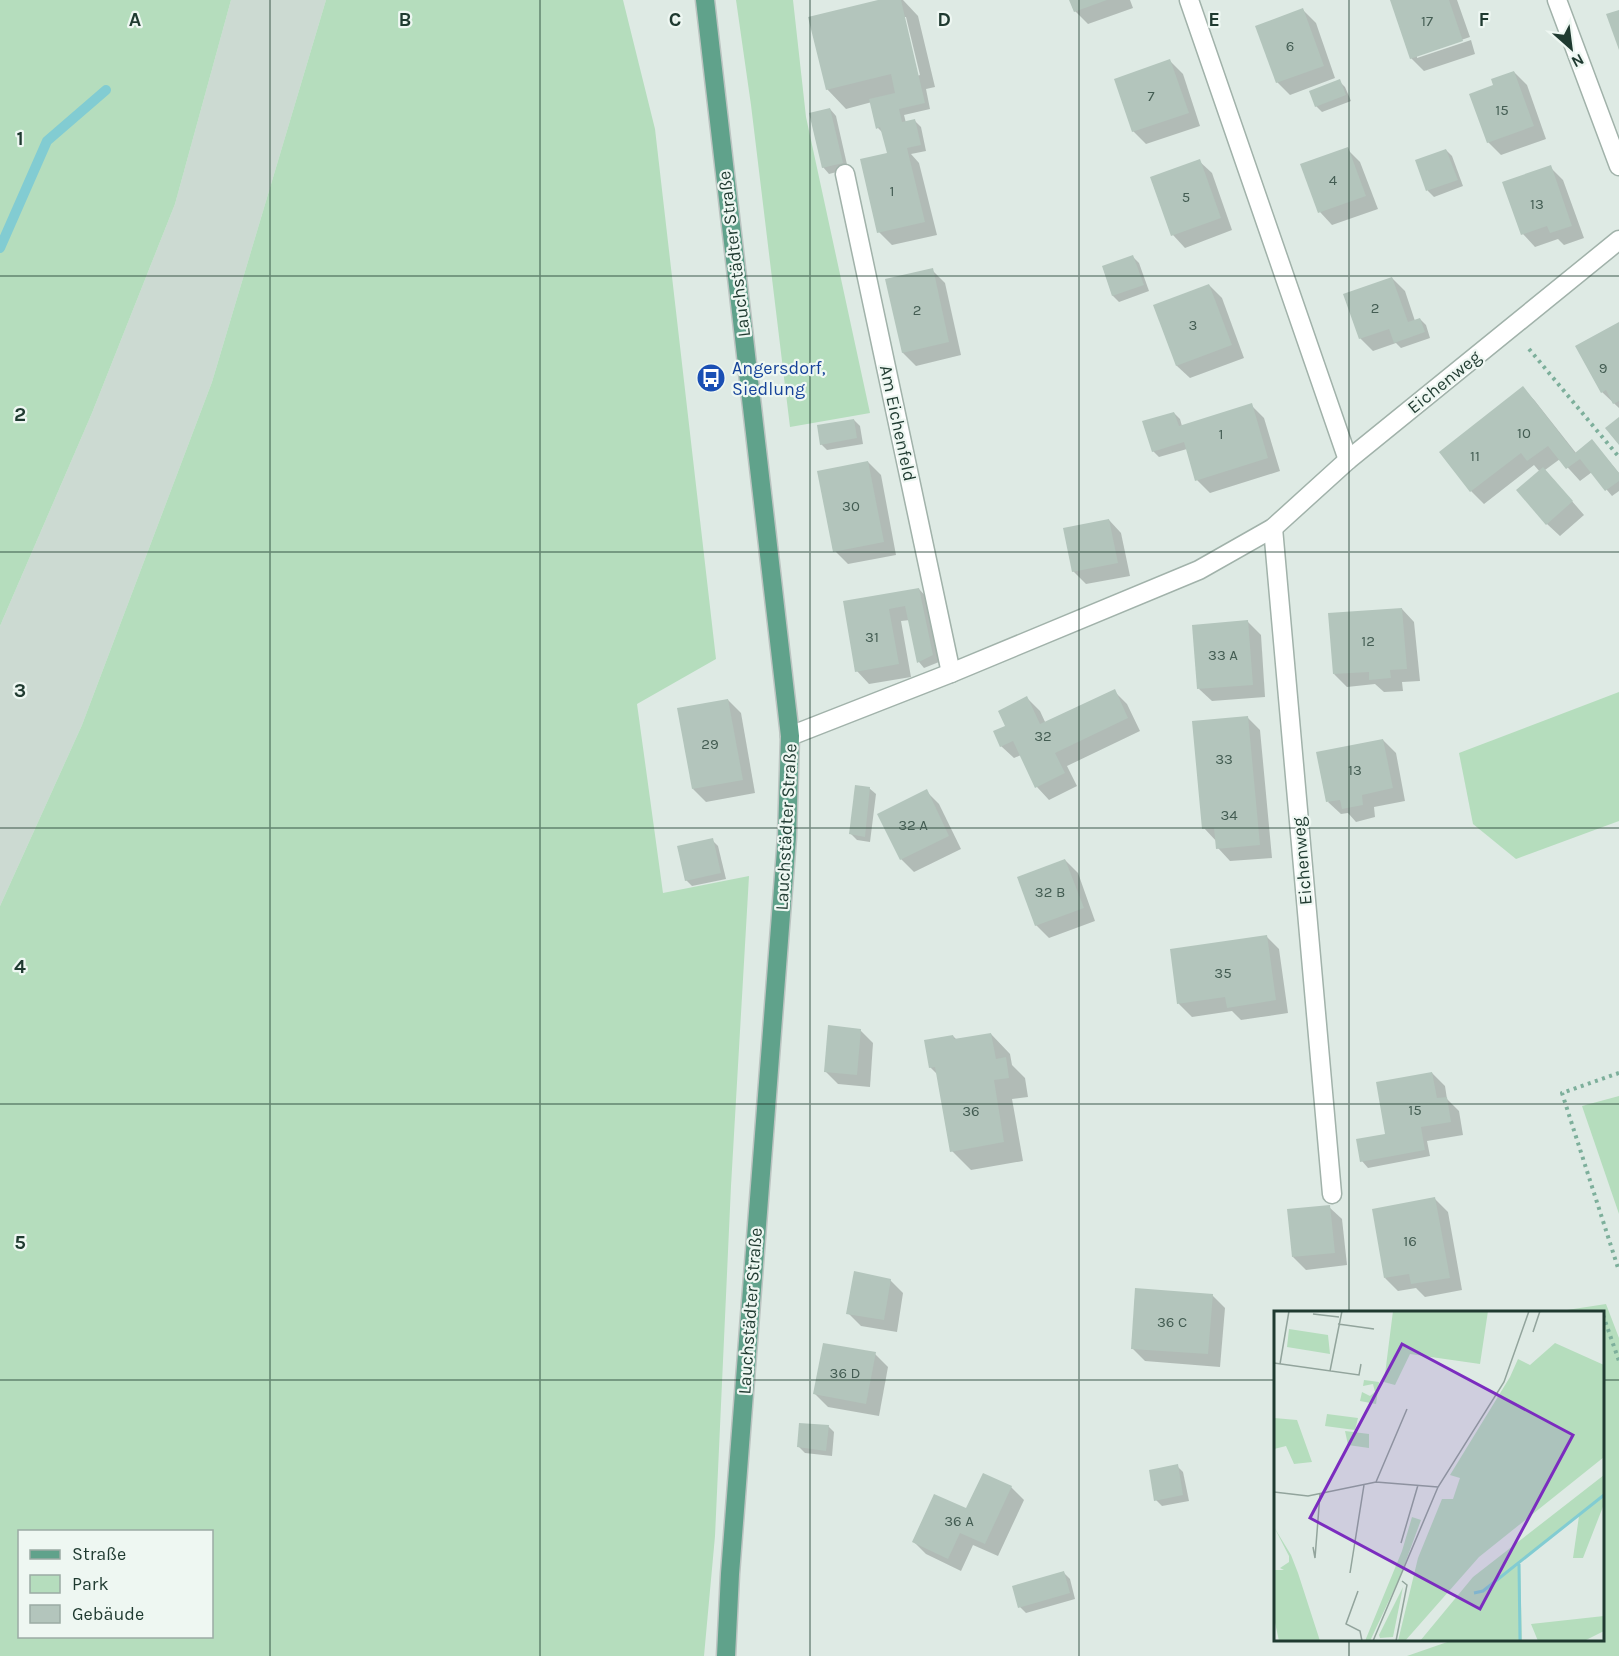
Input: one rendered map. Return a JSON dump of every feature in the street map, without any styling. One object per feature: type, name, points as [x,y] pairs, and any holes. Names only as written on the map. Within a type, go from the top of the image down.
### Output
[{"type":"main road","name":"Lauchstädter Straße","points":[[705,0],[790,736],[787,837],[730,1574],[726,1656]]},
{"type":"street","points":[[1189,0],[1348,460]]},
{"type":"street","points":[[1557,0],[1619,166]]},
{"type":"street","name":"Am Eichenfeld","points":[[845,174],[951,673]]},
{"type":"street","name":"Eichenweg","points":[[790,736],[951,673],[1199,570],[1273,528],[1348,460],[1619,240]]},
{"type":"street","name":"Eichenweg","points":[[1273,528],[1332,1194]]},
{"type":"path","points":[[1511,327],[1619,457]]},
{"type":"path","points":[[1619,1072],[1562,1093],[1619,1271]]},
{"type":"path","points":[[1604,1318],[1619,1361]]},
{"type":"shaded area","points":[[231,0],[326,0],[212,382],[82,725],[0,906],[0,626],[92,413],[175,204]]},
{"type":"green space","points":[[0,0],[231,0],[175,204],[92,413],[0,626]]},
{"type":"green space","points":[[326,0],[623,0],[655,129],[716,659],[637,704],[663,893],[749,876],[731,1186],[715,1536],[704,1656],[0,1656],[0,906],[82,725],[212,382]]},
{"type":"green space","points":[[736,0],[793,0],[806,117],[870,413],[790,427]]},
{"type":"green space","points":[[1619,692],[1619,821],[1516,859],[1473,824],[1459,753]]},
{"type":"green space","points":[[1619,1096],[1619,1214],[1582,1106]]},
{"type":"green space","points":[[1606,1304],[1619,1338],[1619,1656],[1407,1656],[1450,1641],[1604,1641],[1604,1311],[1560,1311]]},
{"type":"building","points":[[878,0],[901,0],[925,103],[899,109],[902,122],[915,119],[921,145],[907,148],[925,222],[877,233],[860,159],[887,153],[880,127],[876,129],[869,99],[895,93],[891,74],[826,90],[808,17]]},
{"type":"building","points":[[1069,0],[1107,0],[1074,12]]},
{"type":"building","points":[[1390,0],[1449,0],[1463,41],[1410,59]]},
{"type":"building","points":[[1303,8],[1324,66],[1276,83],[1255,26]]},
{"type":"building","points":[[1619,10],[1619,50],[1606,14]]},
{"type":"building","points":[[1170,59],[1189,113],[1132,132],[1114,79]]},
{"type":"building","points":[[1514,71],[1534,126],[1487,143],[1469,94],[1493,85],[1491,79]]},
{"type":"building","points":[[1340,79],[1346,95],[1315,107],[1309,91]]},
{"type":"building","points":[[830,108],[843,163],[822,168],[809,113]]},
{"type":"building","points":[[1348,147],[1366,196],[1318,213],[1300,164]]},
{"type":"building","points":[[1446,149],[1458,180],[1426,191],[1415,160]]},
{"type":"building","points":[[1200,159],[1221,218],[1171,236],[1150,177]]},
{"type":"building","points":[[1551,165],[1572,226],[1550,233],[1547,226],[1521,235],[1502,182]]},
{"type":"building","points":[[1133,255],[1144,285],[1112,296],[1102,266]]},
{"type":"building","points":[[933,268],[949,342],[902,353],[885,279]]},
{"type":"building","points":[[1392,277],[1408,322],[1420,318],[1425,332],[1394,343],[1389,329],[1359,339],[1343,294]]},
{"type":"building","points":[[1209,284],[1232,345],[1176,366],[1153,305]]},
{"type":"building","points":[[1619,322],[1619,401],[1613,404],[1606,390],[1601,393],[1575,346]]},
{"type":"building","points":[[1523,386],[1575,453],[1592,439],[1619,473],[1619,481],[1605,491],[1580,459],[1566,469],[1548,446],[1527,461],[1521,453],[1470,492],[1439,452]]},
{"type":"building","points":[[1252,403],[1268,458],[1195,481],[1184,442],[1152,452],[1142,421],[1174,412],[1179,426]]},
{"type":"building","points":[[1619,417],[1619,445],[1605,428]]},
{"type":"building","points":[[854,419],[857,438],[820,445],[817,425]]},
{"type":"building","points":[[868,461],[884,542],[833,552],[817,471]]},
{"type":"building","points":[[1543,467],[1573,501],[1546,525],[1516,490]]},
{"type":"building","points":[[1109,519],[1118,563],[1072,572],[1063,528]]},
{"type":"building","points":[[919,588],[933,655],[917,663],[905,606],[889,609],[899,664],[855,672],[843,601]]},
{"type":"building","points":[[1402,608],[1407,669],[1390,670],[1391,678],[1369,680],[1369,672],[1333,674],[1328,613]]},
{"type":"building","points":[[1248,620],[1253,685],[1197,689],[1192,625]]},
{"type":"building","points":[[1115,689],[1128,718],[1055,753],[1065,773],[1035,788],[1013,741],[1000,747],[993,731],[1005,726],[998,711],[1027,696],[1040,724]]},
{"type":"building","points":[[728,699],[743,780],[692,789],[677,708]]},
{"type":"building","points":[[1248,716],[1260,845],[1216,849],[1214,828],[1202,829],[1192,721]]},
{"type":"building","points":[[1383,739],[1393,788],[1362,795],[1363,805],[1342,809],[1340,800],[1326,802],[1316,752]]},
{"type":"building","points":[[855,785],[870,787],[865,837],[849,834]]},
{"type":"building","points":[[927,789],[949,836],[900,860],[877,814]]},
{"type":"building","points":[[713,838],[721,873],[685,881],[677,846]]},
{"type":"building","points":[[1065,859],[1084,908],[1035,926],[1017,877]]},
{"type":"building","points":[[1267,935],[1276,1000],[1227,1008],[1225,997],[1177,1004],[1170,949]]},
{"type":"building","points":[[828,1025],[861,1029],[857,1075],[824,1072]]},
{"type":"building","points":[[991,1033],[996,1059],[1006,1057],[1009,1078],[994,1080],[1004,1142],[950,1152],[935,1067],[929,1068],[924,1040],[953,1035],[954,1039]]},
{"type":"building","points":[[1432,1072],[1437,1098],[1447,1097],[1451,1122],[1421,1127],[1425,1150],[1360,1162],[1356,1139],[1385,1134],[1376,1082]]},
{"type":"building","points":[[1435,1197],[1450,1278],[1411,1284],[1409,1274],[1384,1278],[1372,1209]]},
{"type":"building","points":[[1330,1205],[1335,1253],[1292,1257],[1287,1209]]},
{"type":"building","points":[[854,1271],[891,1279],[884,1320],[846,1314]]},
{"type":"building","points":[[1135,1288],[1213,1294],[1208,1354],[1131,1349]]},
{"type":"building","points":[[823,1343],[876,1352],[866,1404],[813,1394]]},
{"type":"building","points":[[799,1423],[829,1425],[826,1451],[797,1447]]},
{"type":"building","points":[[1178,1464],[1183,1495],[1154,1501],[1149,1470]]},
{"type":"building","points":[[983,1473],[1012,1486],[985,1544],[960,1533],[948,1559],[912,1542],[934,1494],[966,1508]]},
{"type":"building","points":[[1064,1571],[1070,1593],[1018,1608],[1012,1586]]},
{"type":"waterway","points":[[0,248],[47,141],[106,90]]},
{"type":"place","name":"Angersdorf, Siedlung","points":[[711,378]]}]
